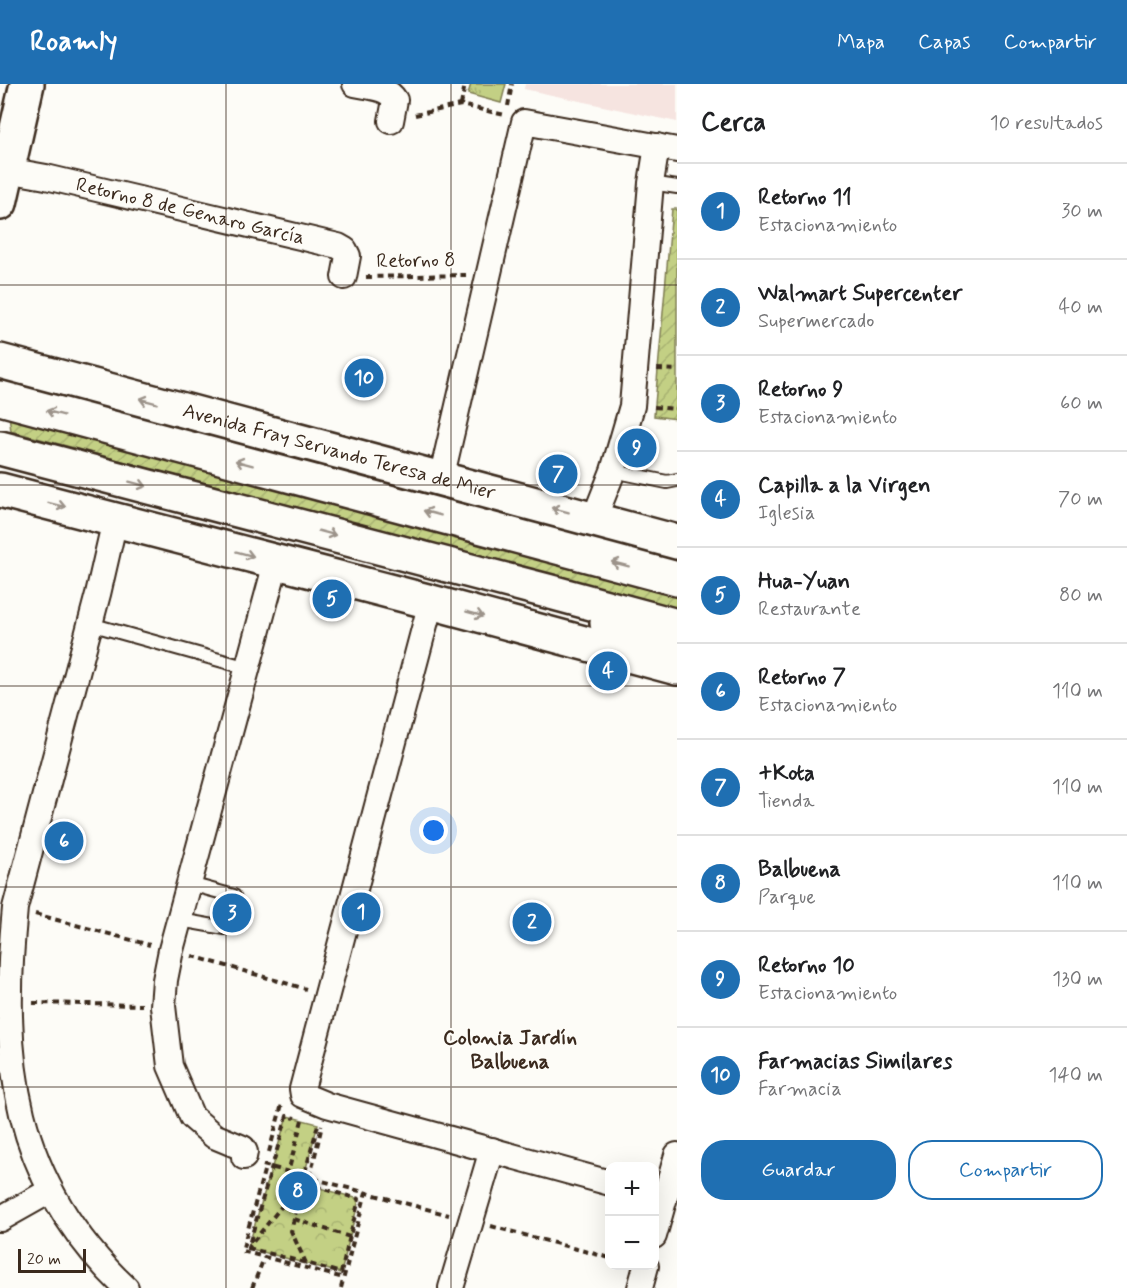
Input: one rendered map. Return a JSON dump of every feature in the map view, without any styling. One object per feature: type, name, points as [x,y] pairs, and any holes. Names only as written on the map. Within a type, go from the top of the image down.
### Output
[{"type":"main road","points":[[0,202],[27,84]]},
{"type":"main road","name":"Avenida Fray Servando Teresa de Mier","points":[[0,361],[677,542]]},
{"type":"main road","name":"Avenida Fray Servando Teresa de Mier","points":[[0,398],[677,579]]},
{"type":"main road","points":[[0,448],[677,626]]},
{"type":"main road","points":[[0,490],[677,668]]},
{"type":"main road","points":[[547,591],[625,632],[677,651]]},
{"type":"street","points":[[355,84],[391,94],[395,100],[395,107],[391,120]]},
{"type":"street","points":[[441,479],[488,276],[515,119],[667,148],[651,183],[634,391],[613,471],[594,519]]},
{"type":"street","name":"Retorno 8 de Genaro García","points":[[7,170],[338,246],[345,250],[348,256],[344,277]]},
{"type":"street","points":[[115,520],[15,908],[8,948],[5,1003],[8,1076],[28,1150],[48,1192],[74,1230],[126,1288]]},
{"type":"street","points":[[254,1161],[243,1148],[214,1136],[192,1117],[170,1066],[163,1005],[171,950],[276,563]]},
{"type":"street","points":[[431,602],[302,1089],[303,1095],[327,1105],[605,1182]]},
{"type":"street","points":[[451,1288],[492,1150]]},
{"type":"street","points":[[657,1216],[660,1197],[677,1155]]},
{"type":"street","points":[[0,1219],[48,1192]]},
{"type":"street","points":[[640,1288],[645,1270]]},
{"type":"lane","points":[[651,183],[677,187]]},
{"type":"lane","points":[[613,471],[667,482],[677,480]]},
{"type":"lane","points":[[90,624],[248,668]]},
{"type":"lane","points":[[180,920],[225,928],[231,925],[237,910],[234,897],[227,893],[190,884]]},
{"type":"path","points":[[461,105],[465,84]]},
{"type":"path","points":[[391,120],[461,105],[515,119],[512,84]]},
{"type":"path","name":"Retorno 8","points":[[344,277],[488,276]]},
{"type":"path","points":[[15,908],[171,950],[327,996]]},
{"type":"path","points":[[5,1003],[163,1005]]},
{"type":"path","points":[[302,1089],[282,1103],[254,1161],[242,1251],[344,1278]]},
{"type":"path","points":[[248,1248],[341,1273],[359,1199],[302,1183],[307,1176],[327,1105]]},
{"type":"path","points":[[248,1248],[287,1116],[318,1124],[307,1176]]},
{"type":"path","points":[[302,1120],[282,1195],[299,1199],[291,1232],[306,1263]]},
{"type":"path","points":[[254,1161],[366,1192],[341,1288]]},
{"type":"path","points":[[248,1248],[290,1196]]},
{"type":"path","points":[[294,1219],[350,1237]]},
{"type":"path","points":[[252,1288],[264,1258]]},
{"type":"shaded area","points":[[525,84],[677,84],[677,122],[524,89]]},
{"type":"green space","points":[[471,84],[506,84],[501,103],[468,94]]},
{"type":"green space","points":[[672,209],[677,209],[677,419],[654,416]]},
{"type":"green space","points":[[9,415],[677,588],[677,611],[11,431]]},
{"type":"green space","points":[[287,1116],[318,1124],[302,1183],[359,1199],[341,1273],[248,1248]]},
{"type":"place","name":"Farmacias Similares","points":[[364,378]]},
{"type":"place","name":"Retorno 10","points":[[637,448]]},
{"type":"place","name":"+Kota","points":[[558,474]]},
{"type":"place","name":"Hua-Yuan","points":[[332,599]]},
{"type":"place","name":"Capilla a la Virgen","points":[[608,671]]},
{"type":"place","name":"Retorno 7","points":[[64,841]]},
{"type":"place","name":"Retorno 11","points":[[361,912]]},
{"type":"place","name":"Retorno 9","points":[[232,913]]},
{"type":"place","name":"Walmart Supercenter","points":[[532,922]]},
{"type":"place","name":"Balbuena","points":[[298,1191]]},
{"type":"district","name":"Colonia Jardín Balbuena","points":[[510,1050]]}]
